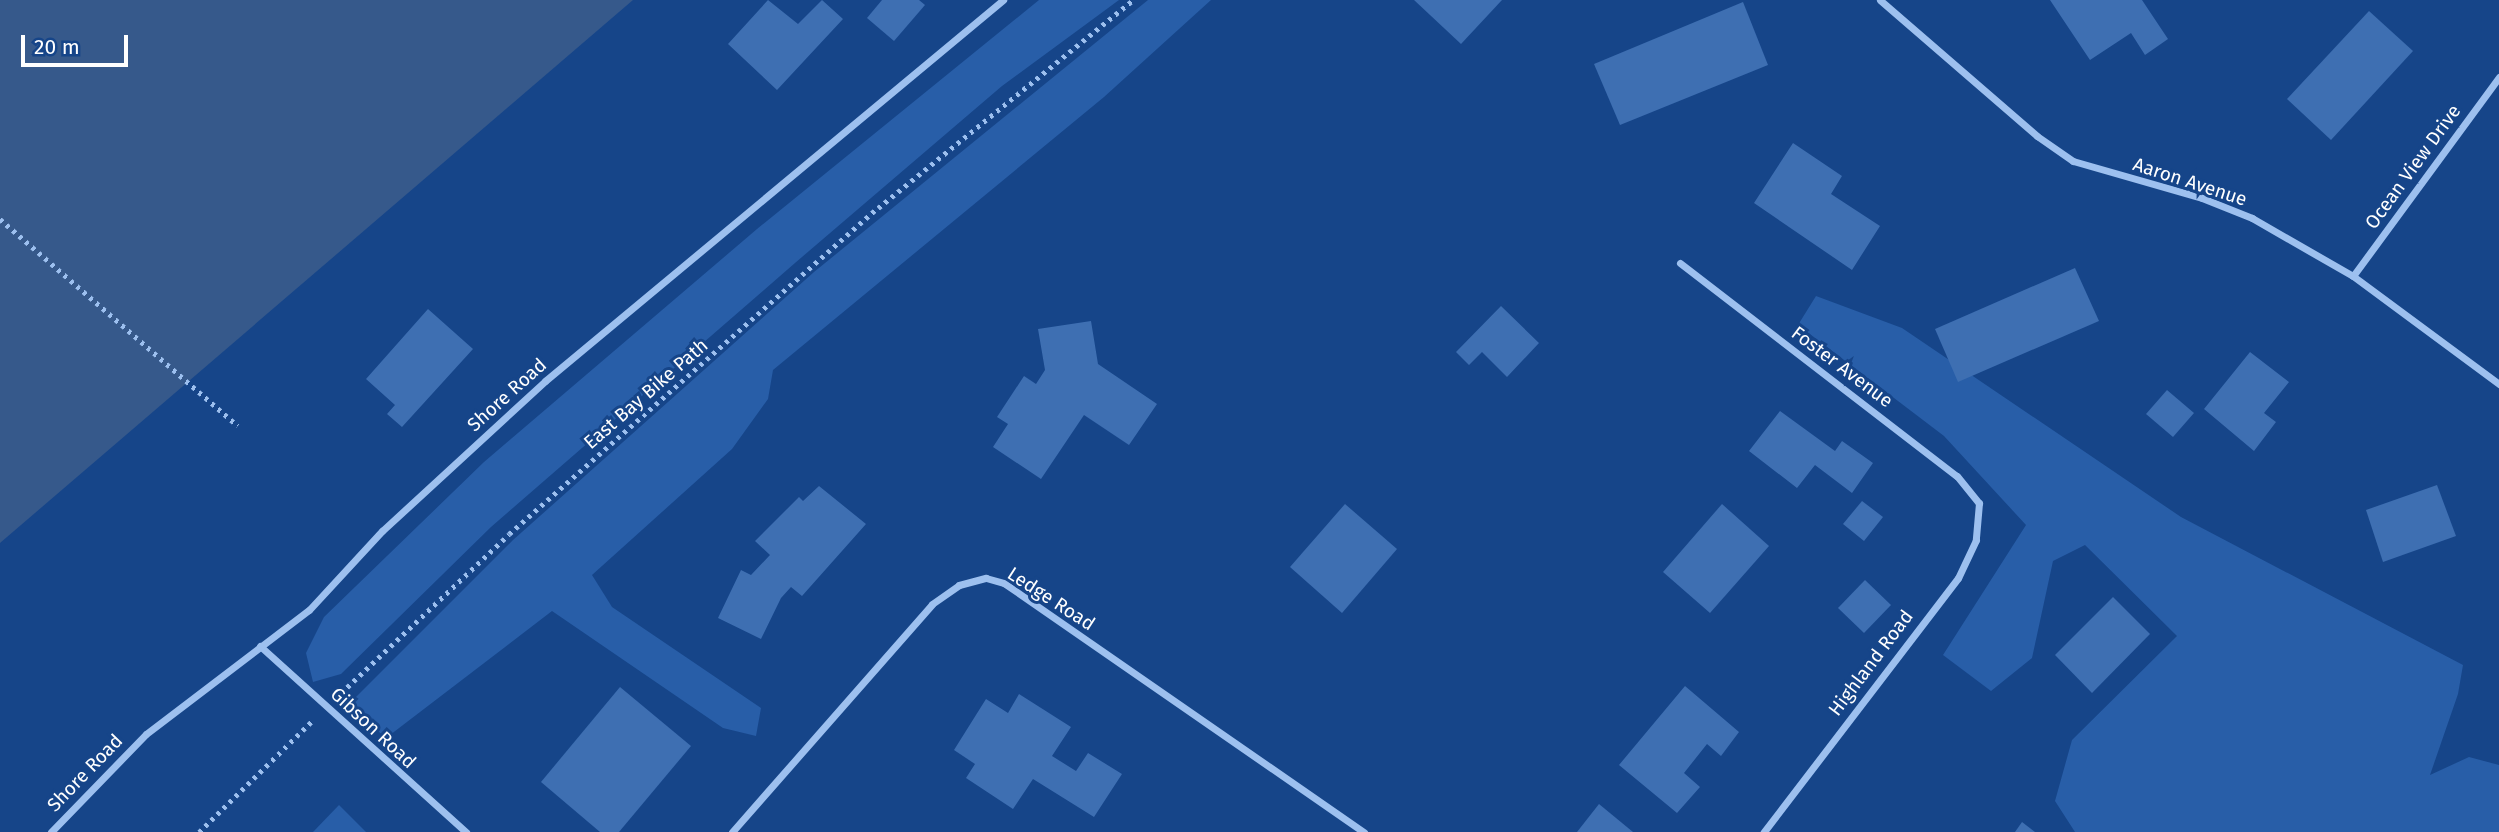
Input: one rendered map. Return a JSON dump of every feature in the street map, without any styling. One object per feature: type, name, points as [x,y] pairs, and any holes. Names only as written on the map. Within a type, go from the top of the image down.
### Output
[{"type":"street","name":"Shore Road","points":[[51,832],[146,734],[309,610],[382,531],[545,381],[1003,0]]},
{"type":"street","name":"Aaron Avenue","points":[[1880,0],[2037,136],[2073,161],[2202,198],[2252,218],[2353,276],[2499,384]]},
{"type":"street","name":"Ocean View Drive","points":[[2353,276],[2499,76]]},
{"type":"street","name":"Foster Avenue","points":[[1680,263],[1957,475],[1979,503]]},
{"type":"street","name":"Highland Road","points":[[1764,832],[1958,578],[1976,540],[1979,503]]},
{"type":"street","name":"Ledge Road","points":[[732,832],[932,604],[959,586],[986,578],[1004,583],[1364,832]]},
{"type":"street","name":"Gibson Road","points":[[260,646],[466,832]]},
{"type":"path","name":"East Bay Bike Path","points":[[199,832],[326,707],[509,534],[868,217],[1133,0]]},
{"type":"path","points":[[0,219],[239,426]]},
{"type":"shaded area","points":[[0,0],[633,0],[0,543]]},
{"type":"shaded area","points":[[1039,0],[1119,0],[1002,86],[795,263],[491,527],[341,674],[313,682],[306,653],[324,617],[484,462],[757,229]]},
{"type":"shaded area","points":[[1148,0],[1211,0],[1104,97],[773,370],[768,399],[732,449],[592,575],[612,607],[761,708],[756,736],[723,728],[552,611],[386,738],[348,705],[513,540],[814,272]]},
{"type":"shaded area","points":[[1816,296],[1902,328],[2181,517],[2463,665],[2458,694],[2430,775],[2469,757],[2499,765],[2499,832],[2075,832],[2055,801],[2072,740],[2177,636],[2085,545],[2053,561],[2032,658],[1991,691],[1943,655],[2026,525],[1944,436],[1798,325]]},
{"type":"shaded area","points":[[339,805],[366,832],[313,832]]},
{"type":"building","points":[[768,0],[798,24],[822,0],[843,19],[777,90],[728,44]]},
{"type":"building","points":[[882,0],[919,0],[925,5],[894,41],[867,18]]},
{"type":"building","points":[[1414,0],[1502,0],[1461,44]]},
{"type":"building","points":[[2050,0],[2142,0],[2168,39],[2145,55],[2131,33],[2090,60]]},
{"type":"building","points":[[1743,2],[1768,65],[1620,125],[1594,64]]},
{"type":"building","points":[[2369,11],[2413,51],[2331,140],[2287,99]]},
{"type":"building","points":[[1793,143],[1842,176],[1831,194],[1880,226],[1852,270],[1754,203]]},
{"type":"building","points":[[2075,268],[2099,321],[1958,382],[1935,329]]},
{"type":"building","points":[[1501,306],[1539,343],[1507,377],[1482,352],[1469,365],[1456,352]]},
{"type":"building","points":[[428,309],[473,349],[402,427],[387,414],[395,405],[366,379]]},
{"type":"building","points":[[1091,321],[1098,364],[1157,404],[1129,445],[1084,415],[1041,479],[993,447],[1008,424],[997,417],[1024,376],[1036,384],[1045,370],[1038,329]]},
{"type":"building","points":[[2250,352],[2289,382],[2264,413],[2276,422],[2254,451],[2204,409]]},
{"type":"building","points":[[2167,390],[2194,413],[2173,437],[2146,414]]},
{"type":"building","points":[[1780,411],[1835,451],[1842,441],[1873,463],[1852,493],[1815,465],[1797,488],[1749,451]]},
{"type":"building","points":[[2437,485],[2456,536],[2383,562],[2366,510]]},
{"type":"building","points":[[819,486],[866,524],[802,596],[791,587],[781,598],[761,639],[718,618],[741,570],[751,575],[770,555],[755,541],[799,497],[803,501]]},
{"type":"building","points":[[1862,501],[1883,517],[1864,541],[1843,524]]},
{"type":"building","points":[[1345,504],[1397,549],[1342,613],[1290,567]]},
{"type":"building","points":[[1722,504],[1769,546],[1710,613],[1663,572]]},
{"type":"building","points":[[1865,580],[1891,605],[1864,633],[1838,608]]},
{"type":"building","points":[[2113,597],[2150,634],[2092,693],[2055,655]]},
{"type":"building","points":[[1685,686],[1739,732],[1721,756],[1707,744],[1684,773],[1700,787],[1677,813],[1619,765]]},
{"type":"building","points":[[620,687],[691,746],[619,832],[600,832],[541,782]]},
{"type":"building","points":[[1019,694],[1071,727],[1052,756],[1076,771],[1088,753],[1122,774],[1094,817],[1033,779],[1013,809],[966,778],[975,764],[954,750],[986,699],[1008,713]]},
{"type":"building","points":[[1599,804],[1633,832],[1577,832]]},
{"type":"building","points":[[2022,822],[2035,832],[2015,832]]}]
